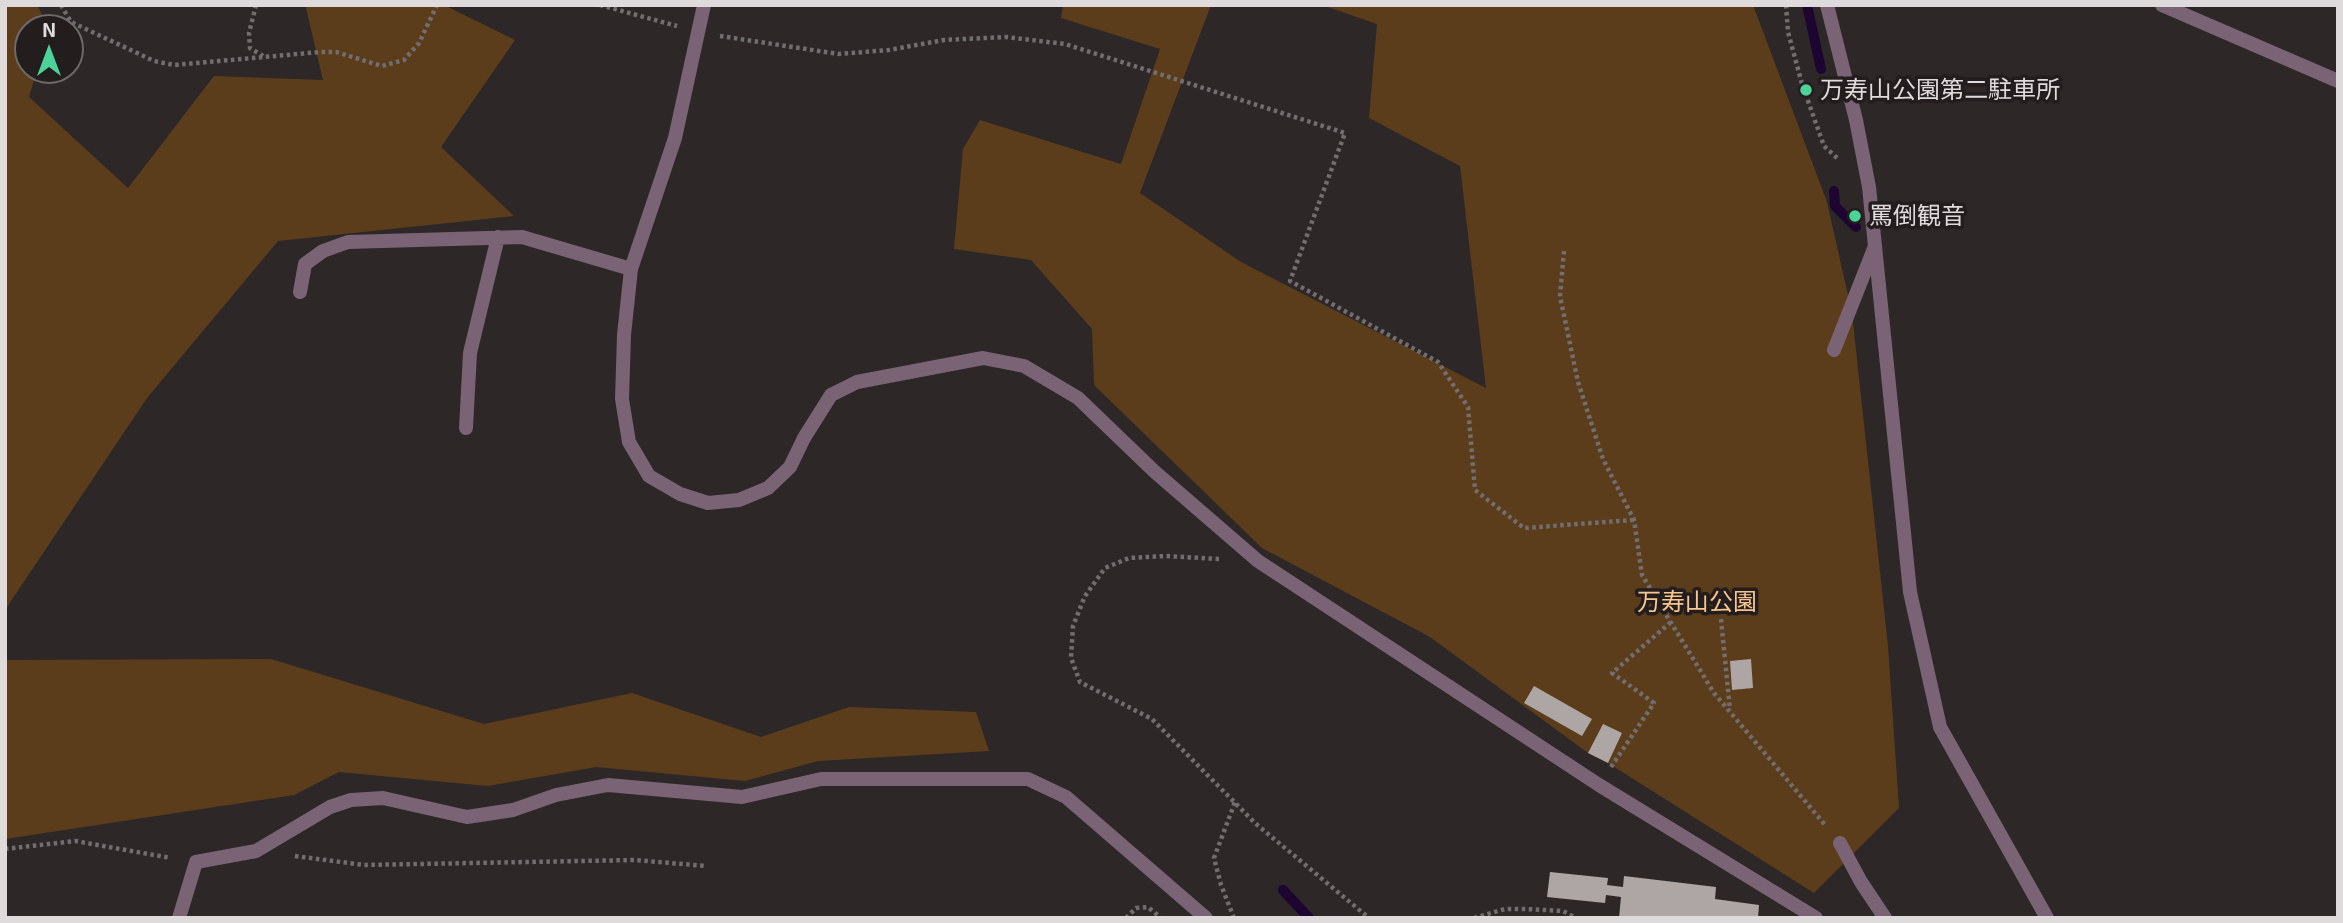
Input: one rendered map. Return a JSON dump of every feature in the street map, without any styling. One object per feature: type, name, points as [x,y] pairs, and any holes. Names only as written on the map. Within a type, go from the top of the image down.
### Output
[{"type":"street","points":[[704,5],[675,138],[631,269],[624,335],[622,399],[629,442],[649,476],[680,494],[708,503],[739,500],[768,488],[790,467],[804,438],[831,395],[857,382],[983,358],[1024,366],[1078,398],[1155,472],[1258,561],[1599,785],[1816,918]]},
{"type":"street","points":[[1827,5],[1856,120],[1869,187],[1910,592],[1940,727],[2047,918]]},
{"type":"street","points":[[2162,5],[2338,80]]},
{"type":"street","points":[[466,428],[470,353],[498,237]]},
{"type":"street","points":[[300,292],[305,264],[323,251],[348,242],[523,237],[631,269]]},
{"type":"street","points":[[1834,350],[1875,246]]},
{"type":"street","points":[[179,918],[197,862],[256,851],[330,807],[351,800],[383,798],[467,817],[513,810],[556,795],[608,785],[742,797],[821,779],[1028,779],[1066,797],[1206,918]]},
{"type":"street","points":[[1840,843],[1885,918]]},
{"type":"path","points":[[61,5],[71,23],[154,61],[174,65],[336,52],[382,66],[404,60],[419,43],[437,5]]},
{"type":"path","points":[[256,5],[249,33],[250,48],[264,57]]},
{"type":"path","points":[[600,5],[698,32],[839,54],[889,50],[944,40],[993,38],[1065,44],[1345,133],[1290,281],[1438,362],[1468,407],[1475,490],[1524,528],[1634,520]]},
{"type":"path","points":[[1786,5],[1788,32],[1802,84],[1824,146],[1869,187]]},
{"type":"path","points":[[1564,251],[1560,296],[1578,382],[1603,459],[1634,520],[1642,575],[1714,693],[1840,843]]},
{"type":"path","points":[[1258,561],[1166,556],[1129,558],[1105,568],[1084,596],[1073,626],[1072,658],[1080,682],[1152,719],[1255,823],[1368,918]]},
{"type":"path","points":[[1721,619],[1731,711]]},
{"type":"path","points":[[1599,785],[1654,703],[1612,673],[1671,622]]},
{"type":"path","points":[[1234,918],[1214,858],[1235,802]]},
{"type":"path","points":[[5,849],[75,841],[197,862]]},
{"type":"path","points":[[256,851],[364,865],[635,860],[706,866]]},
{"type":"path","points":[[1126,918],[1136,908],[1148,907],[1161,918]]},
{"type":"path","points":[[1474,918],[1505,909],[1563,911],[1576,918]]},
{"type":"green space","points":[[5,5],[37,5],[42,14],[14,14],[14,84],[33,84],[29,97],[128,188],[214,76],[323,80],[307,5],[444,5],[515,40],[441,147],[514,216],[278,241],[147,398],[5,610]]},
{"type":"green space","name":"万寿山公園","points":[[1063,5],[1211,5],[1140,193],[1241,262],[1486,388],[1460,166],[1369,118],[1377,24],[1322,5],[1753,5],[1827,202],[1852,313],[1888,646],[1899,808],[1814,893],[1588,753],[1430,637],[1262,548],[1094,385],[1092,329],[1031,260],[954,249],[963,149],[980,120],[1121,164],[1160,49],[1061,18]]},
{"type":"green space","points":[[271,659],[484,724],[632,693],[761,737],[849,707],[976,712],[989,751],[818,761],[745,781],[596,767],[488,786],[339,772],[294,795],[5,839],[5,660]]},
{"type":"building","points":[[1751,659],[1753,688],[1732,690],[1730,661]]},
{"type":"building","points":[[1534,686],[1592,719],[1582,736],[1524,703]]},
{"type":"building","points":[[1603,724],[1622,733],[1608,763],[1588,753]]},
{"type":"building","points":[[1550,872],[1608,878],[1607,885],[1623,887],[1624,876],[1716,887],[1715,899],[1759,905],[1758,918],[1619,918],[1621,897],[1606,895],[1605,903],[1547,897]]},
{"type":"waterway","points":[[1807,5],[1821,69]]},
{"type":"waterway","points":[[1834,191],[1835,206],[1856,227]]},
{"type":"waterway","points":[[1283,890],[1309,918]]},
{"type":"place","name":"万寿山公園第二駐車所","points":[[1806,90]]},
{"type":"place","name":"罵倒観音","points":[[1855,216]]}]
